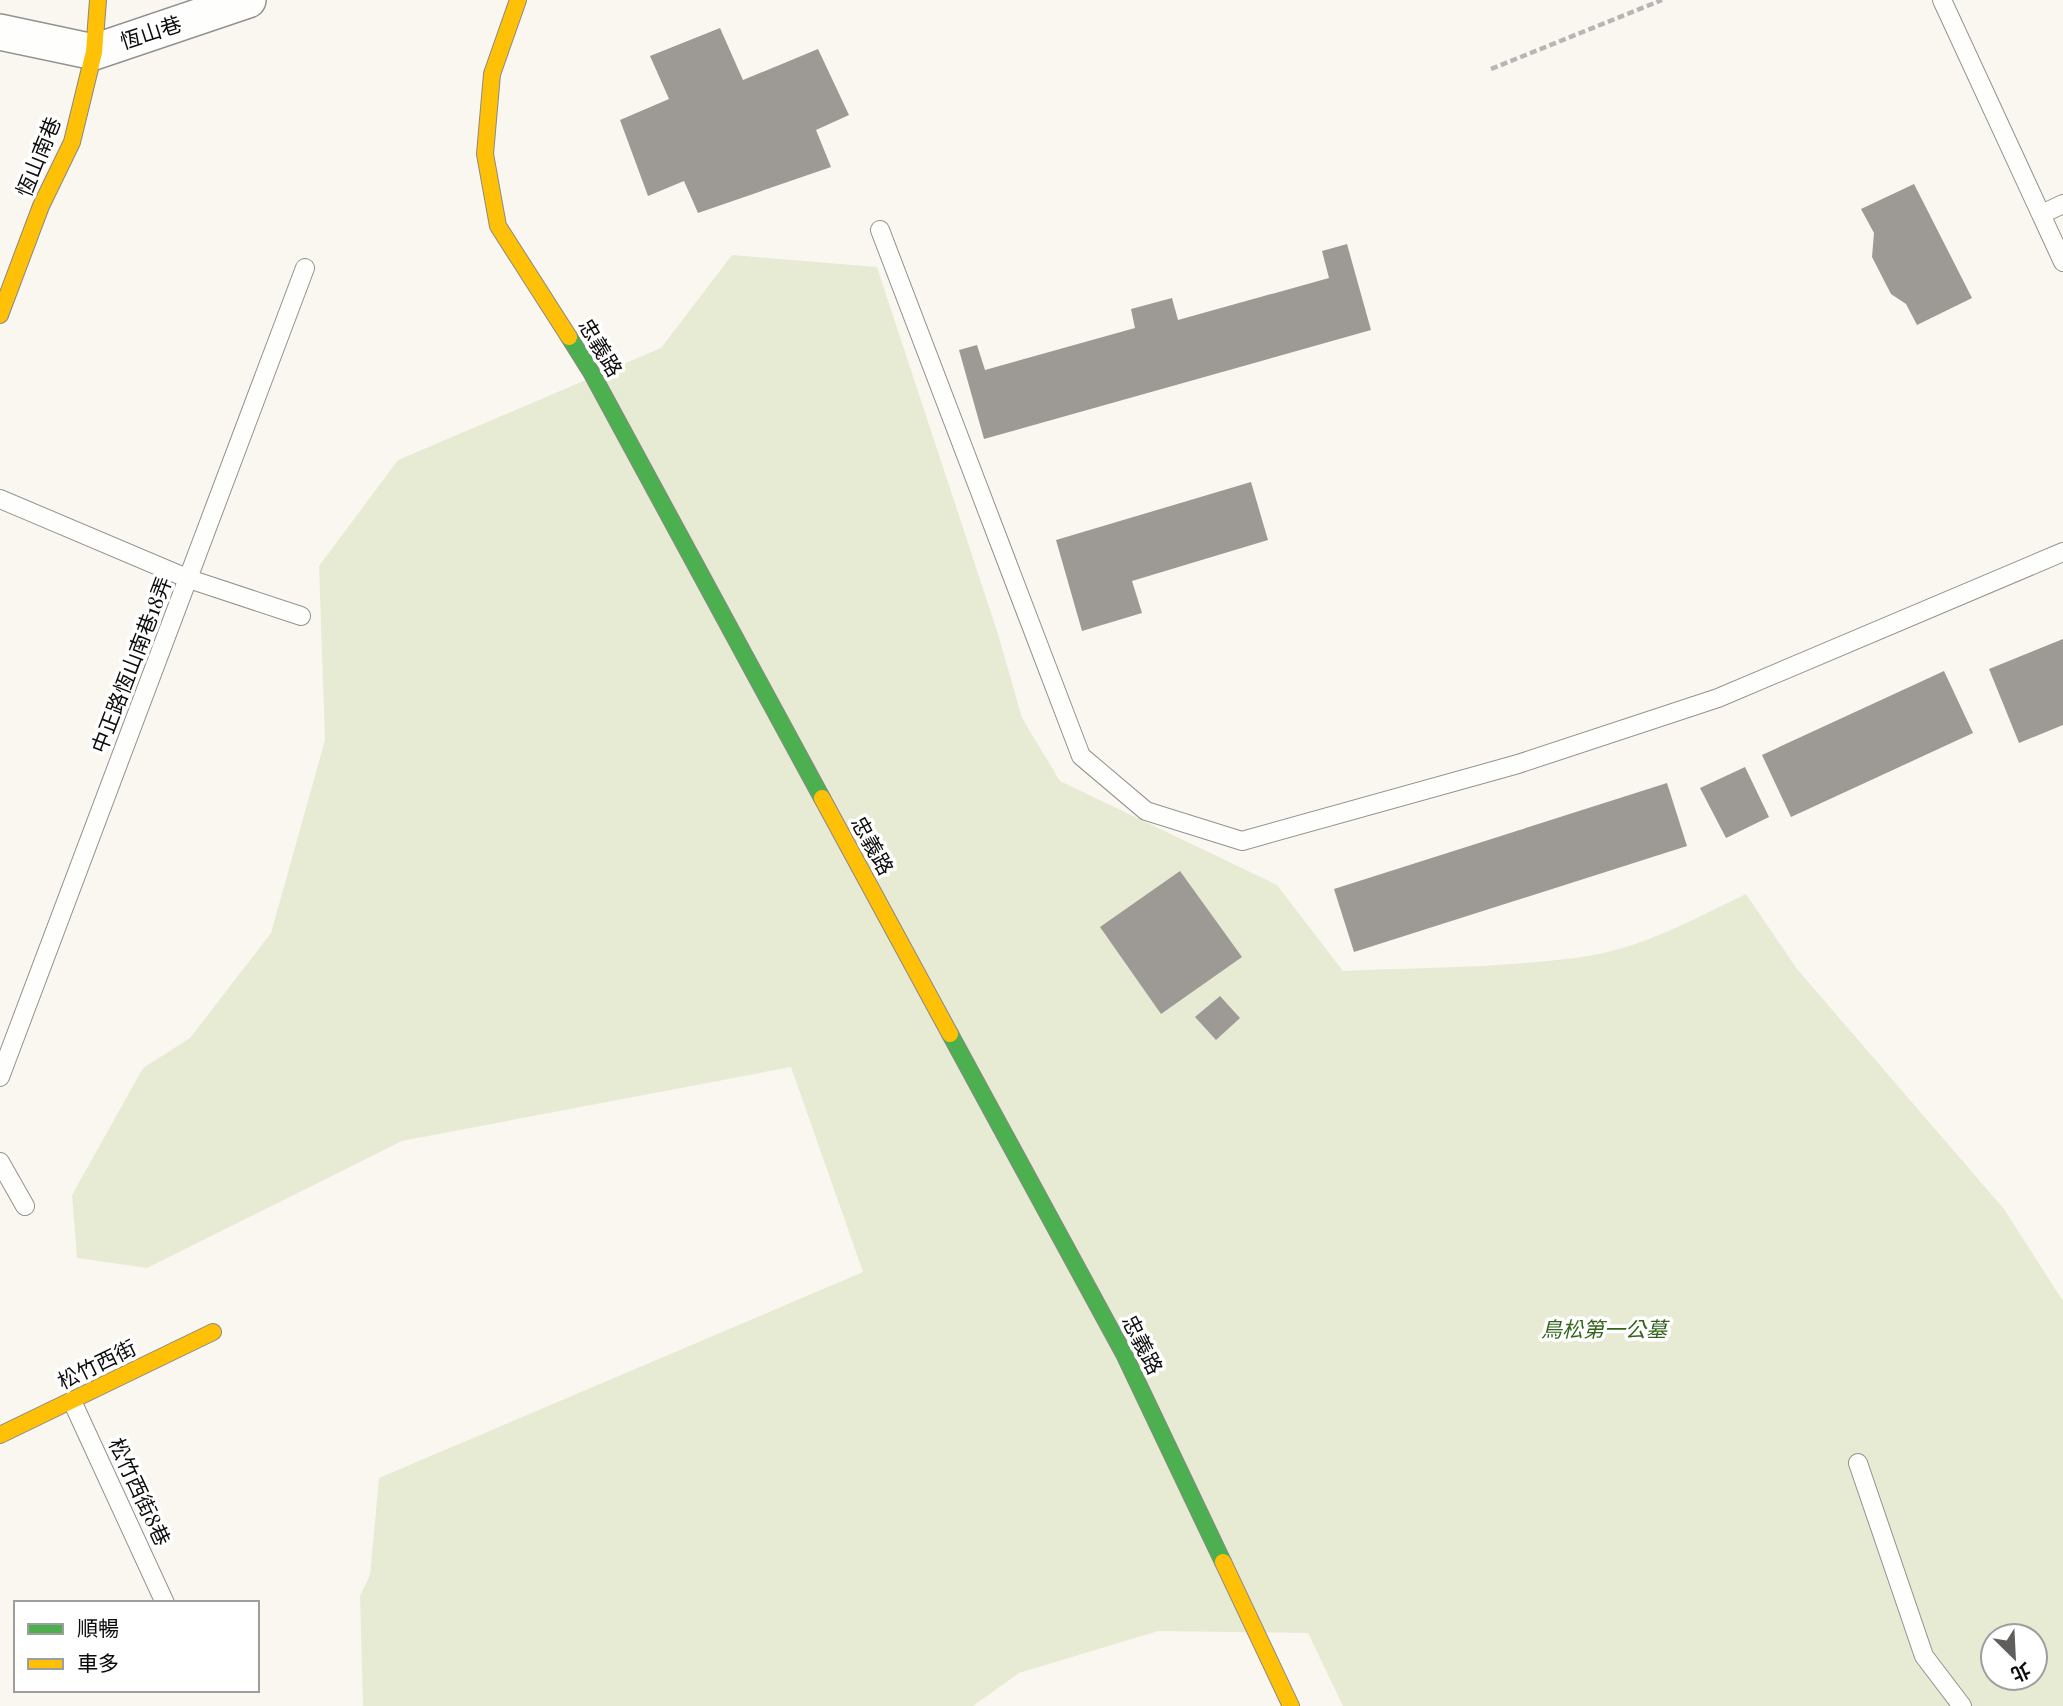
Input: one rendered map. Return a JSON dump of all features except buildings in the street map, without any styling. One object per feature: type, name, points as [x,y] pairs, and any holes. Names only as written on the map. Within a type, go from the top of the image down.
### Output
[{"type":"street","name":"恆山南巷","points":[[0,315],[41,206],[72,142],[94,52],[98,0]]},
{"type":"street","name":"恆山巷","points":[[94,52],[248,0]]},
{"type":"street","name":"忠義路","points":[[518,0],[492,74],[488,114],[485,154],[498,226],[591,373],[1124,1354],[1291,1706]]},
{"type":"street","points":[[0,32],[94,52]]},
{"type":"street","name":"松竹西街","points":[[0,1435],[213,1332]]},
{"type":"lane","points":[[1942,0],[2063,262]]},
{"type":"lane","points":[[2042,214],[2063,204]]},
{"type":"lane","points":[[880,230],[1081,756],[1146,811],[1242,841],[1518,764],[1718,698],[2063,552]]},
{"type":"lane","name":"中正路恆山南巷18弄","points":[[0,1077],[305,268]]},
{"type":"lane","points":[[0,499],[189,579],[301,616]]},
{"type":"lane","points":[[0,1162],[25,1206]]},
{"type":"lane","name":"松竹西街8巷","points":[[72,1401],[164,1601]]},
{"type":"lane","points":[[1858,1463],[1924,1656],[1962,1706]]},
{"type":"path","points":[[1491,69],[1662,0]]},
{"type":"green space","name":"鳥松第一公墓","points":[[732,255],[877,267],[998,634],[1022,718],[1060,781],[1277,885],[1343,971],[1497,965],[1609,952],[1649,939],[1746,894],[1797,969],[2004,1209],[2063,1301],[2063,1706],[1343,1706],[1308,1633],[1158,1631],[1019,1673],[973,1706],[363,1706],[360,1596],[370,1575],[379,1478],[863,1272],[791,1067],[402,1141],[147,1268],[77,1258],[72,1195],[143,1068],[190,1038],[271,933],[325,740],[319,566],[398,460],[661,348]]},
{"type":"traffic: fast","points":[[569,337],[591,372],[822,798]]},
{"type":"traffic: fast","points":[[950,1034],[1124,1354],[1223,1562]]},
{"type":"traffic: slow","points":[[0,315],[41,206],[72,142],[94,52],[98,0]]},
{"type":"traffic: slow","points":[[518,0],[492,74],[485,154],[498,226],[569,337]]},
{"type":"traffic: slow","points":[[822,798],[950,1034]]},
{"type":"traffic: slow","points":[[0,1435],[213,1332]]},
{"type":"traffic: slow","points":[[1223,1562],[1291,1706]]}]
